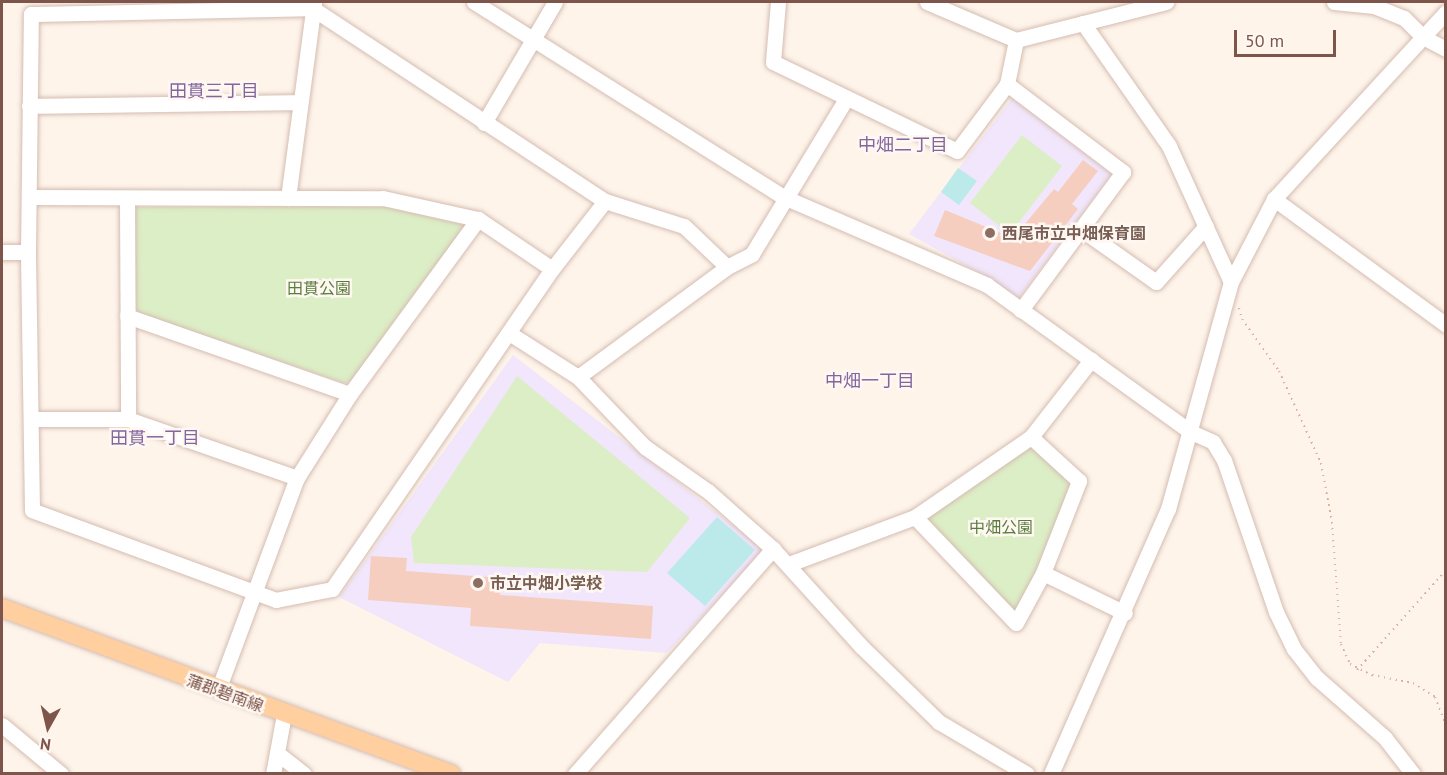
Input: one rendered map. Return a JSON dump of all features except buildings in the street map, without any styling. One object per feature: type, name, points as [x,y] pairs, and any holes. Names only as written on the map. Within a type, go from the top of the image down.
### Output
[{"type":"main road","name":"蒲郡碧南線","points":[[2,608],[218,690],[451,774]]},
{"type":"street","points":[[474,2],[784,197],[987,285],[1191,432],[1213,442],[1224,460],[1276,612],[1294,649],[1317,678],[1385,738],[1413,774]]},
{"type":"street","points":[[484,123],[555,2]]},
{"type":"street","points":[[778,2],[773,62],[957,151],[1007,84],[1016,40]]},
{"type":"street","points":[[927,2],[1016,40],[1158,2]]},
{"type":"street","points":[[1101,2],[1114,12]]},
{"type":"street","points":[[1334,2],[1384,10],[1404,18],[1424,37],[1446,49]]},
{"type":"street","points":[[288,198],[313,5]]},
{"type":"street","points":[[605,201],[552,269],[332,589],[276,600],[32,510],[28,252],[31,14],[313,5],[484,123],[605,201],[684,226],[727,267]]},
{"type":"street","points":[[1051,774],[1125,613],[1168,509],[1231,282],[1274,199],[1446,12]]},
{"type":"street","points":[[1083,23],[1169,146],[1231,282]]},
{"type":"street","points":[[1007,84],[1123,172],[1021,310]]},
{"type":"street","points":[[578,377],[727,267],[752,254],[784,197],[846,99]]},
{"type":"street","points":[[29,106],[300,102]]},
{"type":"street","points":[[30,197],[127,200],[383,198],[478,219],[552,269]]},
{"type":"street","points":[[1274,199],[1443,318]]},
{"type":"street","points":[[127,200],[128,419]]},
{"type":"street","points":[[218,690],[297,478],[350,394],[478,219]]},
{"type":"street","points":[[1081,229],[1156,282],[1206,226]]},
{"type":"street","points":[[2,252],[28,252]]},
{"type":"street","points":[[127,316],[350,394]]},
{"type":"street","points":[[509,333],[578,377],[645,447],[709,492],[773,549],[861,646],[939,722],[1027,774]]},
{"type":"street","points":[[789,564],[915,517],[1031,437],[1091,360]]},
{"type":"street","points":[[31,419],[128,419],[297,478]]},
{"type":"street","points":[[915,517],[1016,623],[1043,573],[1079,481],[1031,437]]},
{"type":"street","points":[[575,774],[773,549]]},
{"type":"street","points":[[1043,573],[1125,613]]},
{"type":"street","points":[[273,774],[284,714]]},
{"type":"street","points":[[2,725],[61,774]]},
{"type":"street","points":[[276,753],[304,774]]},
{"type":"path","points":[[1231,282],[1242,319],[1278,371],[1321,463],[1332,522],[1341,644],[1357,670],[1413,683],[1435,697],[1446,725]]},
{"type":"path","points":[[1357,670],[1446,570]]},
{"type":"shaded area","points":[[1013,97],[1112,174],[1018,299],[994,281],[909,234]]},
{"type":"shaded area","points":[[513,355],[765,550],[667,653],[540,643],[508,682],[339,597]]},
{"type":"green space","points":[[1022,135],[1062,166],[1010,234],[970,203]]},
{"type":"green space","name":"田貫公園","points":[[381,206],[465,225],[353,381],[344,383],[138,313],[133,304],[136,207]]},
{"type":"green space","points":[[517,376],[690,518],[647,572],[414,563],[411,537]]},
{"type":"green space","name":"中畑公園","points":[[1030,446],[1071,483],[1037,570],[1015,612],[926,519]]},
{"type":"water","points":[[958,168],[977,181],[959,205],[941,192]]},
{"type":"water","points":[[717,517],[755,550],[705,606],[667,573]]},
{"type":"place","name":"西尾市立中畑保育園","points":[[990,233]]},
{"type":"place","name":"市立中畑小学校","points":[[478,583]]},
{"type":"district","name":"田貫三丁目","points":[[214,91]]},
{"type":"district","name":"中畑二丁目","points":[[903,145]]},
{"type":"district","name":"中畑一丁目","points":[[870,381]]},
{"type":"district","name":"田貫一丁目","points":[[155,438]]}]
